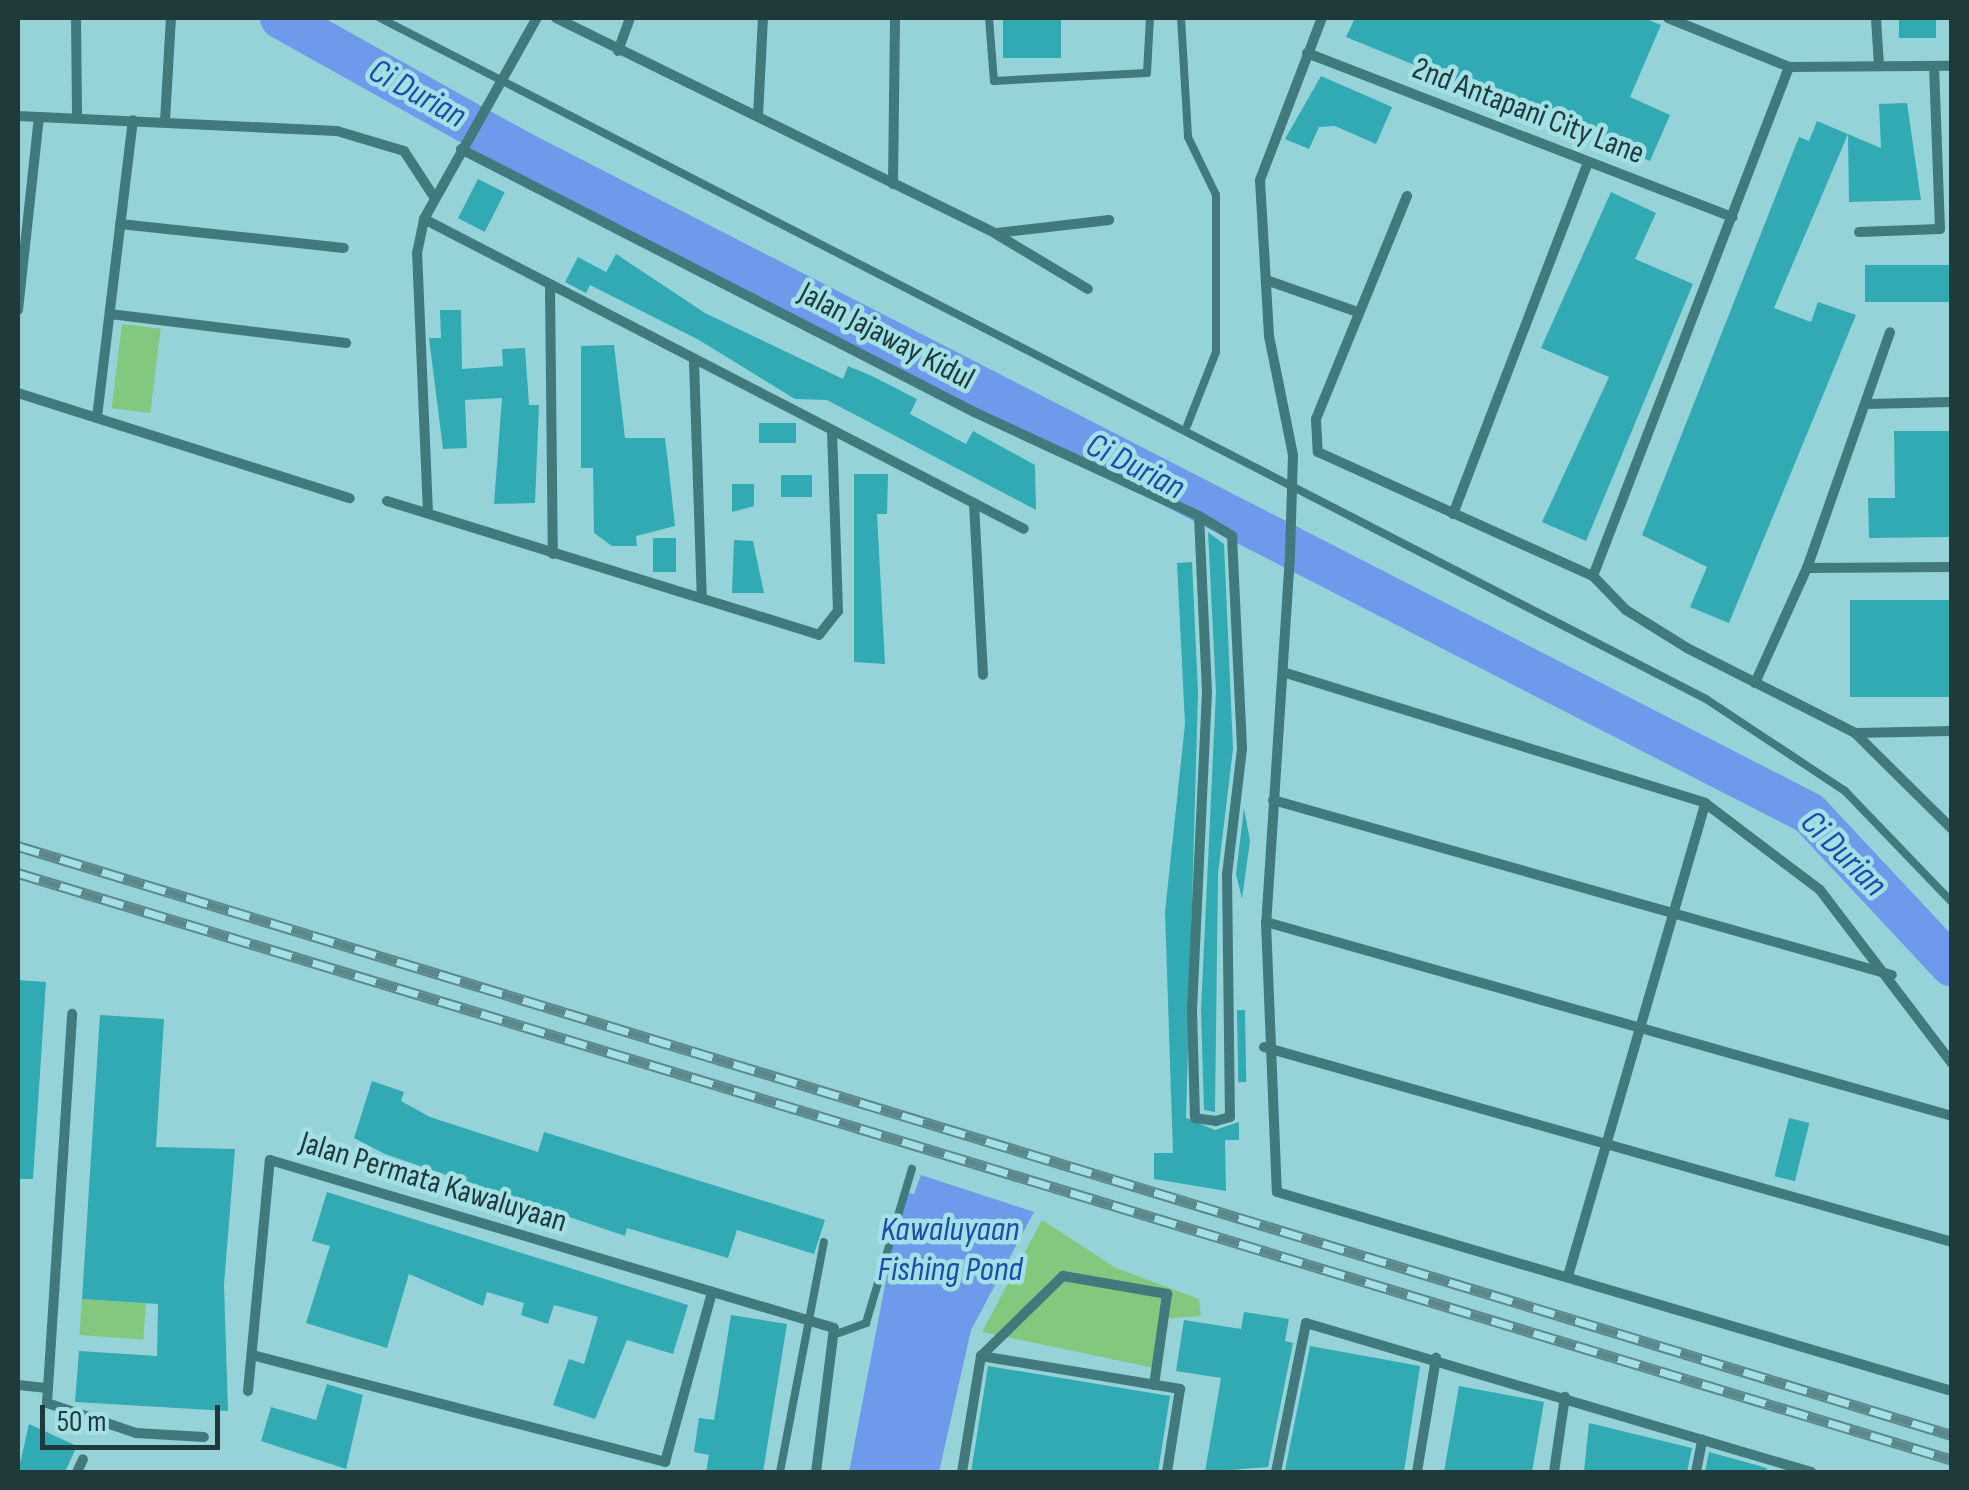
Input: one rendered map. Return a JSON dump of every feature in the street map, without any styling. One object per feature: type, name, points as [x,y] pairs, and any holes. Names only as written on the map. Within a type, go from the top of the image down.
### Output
[{"type":"street","points":[[76,18],[77,118]]},
{"type":"street","points":[[165,121],[171,18]]},
{"type":"street","points":[[428,513],[417,253],[424,219],[537,18]]},
{"type":"street","points":[[556,18],[996,234],[1088,288]]},
{"type":"street","points":[[618,51],[630,18]]},
{"type":"street","points":[[758,116],[763,18]]},
{"type":"street","points":[[893,184],[895,18]]},
{"type":"street","points":[[1322,18],[1264,150],[1266,280],[1293,454],[1286,673],[1266,922],[1264,1047],[1278,1192],[1952,1390]]},
{"type":"street","points":[[1668,18],[1790,67],[1952,66]]},
{"type":"street","points":[[1876,18],[1880,66]]},
{"type":"street","name":"2nd Antapani City Lane","points":[[1307,52],[1732,217]]},
{"type":"street","points":[[1593,576],[1790,67]]},
{"type":"street","points":[[1859,232],[1946,229],[1934,67]]},
{"type":"street","points":[[18,116],[165,121],[386,142],[414,161],[434,197]]},
{"type":"street","points":[[18,310],[39,116]]},
{"type":"street","points":[[97,417],[133,120]]},
{"type":"street","name":"Jalan Jajaway Kidul","points":[[463,146],[1200,516],[1232,536],[1239,600],[1242,749],[1227,874],[1230,1117],[1197,1121],[1192,889],[1208,692],[1200,516]]},
{"type":"street","points":[[1454,514],[1588,162]]},
{"type":"street","points":[[1407,196],[1356,311],[1316,419],[1318,452],[1593,576],[1626,610],[1755,683],[1855,733],[1952,828]]},
{"type":"street","points":[[424,219],[694,362],[1024,529]]},
{"type":"street","points":[[996,234],[1109,220]]},
{"type":"street","points":[[120,224],[344,248]]},
{"type":"street","points":[[1266,280],[1356,311]]},
{"type":"street","points":[[550,287],[553,554]]},
{"type":"street","points":[[110,314],[346,344]]},
{"type":"street","points":[[1755,683],[1807,568],[1890,332]]},
{"type":"street","points":[[694,362],[702,598]]},
{"type":"street","points":[[18,393],[350,498]]},
{"type":"street","points":[[1867,404],[1952,402]]},
{"type":"street","points":[[387,501],[820,636],[832,627],[832,431]]},
{"type":"street","points":[[974,504],[982,674]]},
{"type":"street","points":[[1807,568],[1952,567]]},
{"type":"street","points":[[1286,673],[1705,803],[1820,890],[1893,975],[1952,1063]]},
{"type":"street","points":[[1855,733],[1952,731]]},
{"type":"street","points":[[1273,800],[1676,917],[1893,975]]},
{"type":"street","points":[[1568,1276],[1610,1145],[1705,803]]},
{"type":"street","points":[[1266,922],[1952,1116]]},
{"type":"street","points":[[72,1014],[47,1403],[136,1433],[204,1437]]},
{"type":"street","points":[[1264,1047],[1952,1242]]},
{"type":"street","name":"Jalan Permata Kawaluyaan","points":[[248,1391],[270,1160],[839,1333]]},
{"type":"street","points":[[962,1472],[982,1356],[1063,1276],[1167,1294],[1154,1385]]},
{"type":"street","points":[[252,1355],[664,1462],[712,1293]]},
{"type":"street","points":[[1276,1472],[1306,1323],[1565,1396],[1811,1472]]},
{"type":"street","points":[[816,1472],[839,1333]]},
{"type":"street","points":[[982,1356],[1180,1389],[1167,1472]]},
{"type":"street","points":[[1417,1472],[1436,1358]]},
{"type":"street","points":[[18,1386],[48,1388]]},
{"type":"street","points":[[1554,1472],[1565,1396]]},
{"type":"street","points":[[1696,1472],[1702,1440]]},
{"type":"street","points":[[77,1472],[83,1459]]},
{"type":"lane","points":[[380,18],[1187,426],[1770,738],[1845,791],[1952,902]]},
{"type":"lane","points":[[989,18],[994,81],[1148,73],[1150,18]]},
{"type":"lane","points":[[1181,18],[1188,137],[1216,195],[1216,352],[1187,426]]},
{"type":"lane","points":[[839,1333],[853,1335],[866,1322],[912,1170]]},
{"type":"lane","points":[[780,1472],[805,1320],[824,1242]]},
{"type":"green space","points":[[122,324],[161,329],[150,413],[112,408]]},
{"type":"green space","points":[[1042,1220],[1116,1268],[1199,1299],[1201,1316],[1160,1319],[1154,1368],[982,1332]]},
{"type":"green space","points":[[82,1299],[146,1303],[143,1339],[79,1335]]},
{"type":"water","name":"Kawaluyaan Fishing Pond","points":[[921,1175],[1034,1212],[971,1330],[939,1472],[849,1472],[903,1192],[914,1194]]},
{"type":"building","points":[[1003,18],[1061,18],[1061,58],[1003,58]]},
{"type":"building","points":[[1355,18],[1644,18],[1661,25],[1630,97],[1670,115],[1650,161],[1346,37]]},
{"type":"building","points":[[1899,18],[1936,18],[1936,38],[1899,38]]},
{"type":"building","points":[[1321,76],[1392,107],[1376,144],[1335,126],[1319,127],[1309,149],[1285,139]]},
{"type":"building","points":[[1907,103],[1921,200],[1849,202],[1848,134],[1881,148],[1879,104]]},
{"type":"building","points":[[1817,121],[1848,134],[1774,308],[1811,322],[1818,302],[1856,315],[1729,623],[1690,607],[1707,567],[1642,535],[1799,137],[1809,141]]},
{"type":"building","points":[[478,179],[505,193],[485,232],[458,218]]},
{"type":"building","points":[[1611,192],[1656,213],[1635,259],[1693,284],[1586,541],[1542,522],[1609,377],[1541,348]]},
{"type":"building","points":[[616,254],[705,313],[843,379],[848,366],[872,376],[917,399],[910,414],[966,444],[973,431],[1035,465],[1036,510],[827,400],[795,399],[699,340],[590,285],[586,293],[565,282],[578,257],[606,272]]},
{"type":"building","points":[[1865,265],[1952,265],[1952,302],[1865,302]]},
{"type":"building","points":[[440,310],[461,310],[462,369],[503,366],[502,349],[525,348],[529,405],[539,405],[535,503],[494,504],[502,398],[465,400],[467,448],[443,449],[429,338],[441,338]]},
{"type":"building","points":[[614,345],[625,438],[665,438],[669,471],[675,526],[636,536],[637,546],[612,546],[594,533],[593,468],[581,468],[581,346]]},
{"type":"building","points":[[759,423],[796,423],[796,443],[759,443]]},
{"type":"building","points":[[1894,431],[1952,431],[1952,537],[1869,538],[1868,498],[1895,498]]},
{"type":"building","points":[[854,474],[888,474],[887,514],[877,514],[885,664],[854,662]]},
{"type":"building","points":[[781,475],[812,475],[812,497],[781,497]]},
{"type":"building","points":[[732,484],[754,484],[754,506],[732,512]]},
{"type":"building","points":[[1208,532],[1224,544],[1233,749],[1218,874],[1215,1112],[1204,1110],[1201,1010],[1216,692]]},
{"type":"building","points":[[653,538],[676,538],[676,572],[653,572]]},
{"type":"building","points":[[734,540],[753,541],[764,593],[732,593]]},
{"type":"building","points":[[1192,562],[1198,692],[1186,1118],[1215,1130],[1239,1122],[1239,1140],[1225,1140],[1226,1191],[1154,1179],[1154,1153],[1173,1153],[1165,912],[1185,724],[1177,563]]},
{"type":"building","points":[[1850,600],[1952,600],[1952,697],[1850,697]]},
{"type":"building","points":[[1244,808],[1250,841],[1242,899],[1236,874]]},
{"type":"building","points":[[18,980],[46,982],[33,1179],[18,1179]]},
{"type":"building","points":[[1237,1010],[1245,1010],[1246,1082],[1238,1082]]},
{"type":"building","points":[[100,1015],[164,1019],[156,1147],[235,1149],[224,1284],[228,1411],[75,1402],[79,1351],[157,1356],[158,1304],[82,1299]]},
{"type":"building","points":[[372,1081],[404,1092],[401,1101],[430,1117],[538,1152],[544,1132],[825,1220],[814,1254],[737,1230],[728,1258],[627,1228],[625,1236],[385,1154],[354,1138]]},
{"type":"building","points":[[1789,1118],[1809,1123],[1795,1181],[1774,1176]]},
{"type":"building","points":[[327,1192],[688,1305],[673,1354],[627,1340],[595,1419],[553,1405],[569,1359],[584,1364],[598,1317],[554,1305],[548,1324],[521,1315],[524,1303],[487,1292],[483,1306],[409,1274],[387,1348],[306,1323],[330,1246],[312,1241]]},
{"type":"building","points":[[1244,1312],[1289,1319],[1285,1341],[1293,1343],[1268,1467],[1205,1472],[1221,1378],[1176,1371],[1184,1320],[1241,1329]]},
{"type":"building","points":[[731,1315],[787,1324],[763,1472],[706,1472],[709,1455],[694,1452],[699,1418],[714,1420]]},
{"type":"building","points":[[1310,1346],[1420,1366],[1404,1472],[1285,1470]]},
{"type":"building","points":[[988,1366],[1170,1396],[1158,1472],[971,1472]]},
{"type":"building","points":[[327,1384],[363,1395],[346,1469],[261,1441],[271,1407],[316,1420]]},
{"type":"building","points":[[1459,1386],[1544,1402],[1532,1472],[1444,1472]]},
{"type":"building","points":[[1589,1423],[1692,1448],[1687,1472],[1584,1472]]},
{"type":"building","points":[[29,1424],[77,1446],[65,1472],[18,1472]]},
{"type":"building","points":[[1709,1452],[1767,1468],[1766,1472],[1705,1472]]},
{"type":"waterway","name":"Ci Durian","points":[[281,18],[519,151],[1809,813],[1952,966]]},
{"type":"railway","points":[[18,846],[1952,1435]]},
{"type":"railway","points":[[18,873],[1952,1460]]}]
